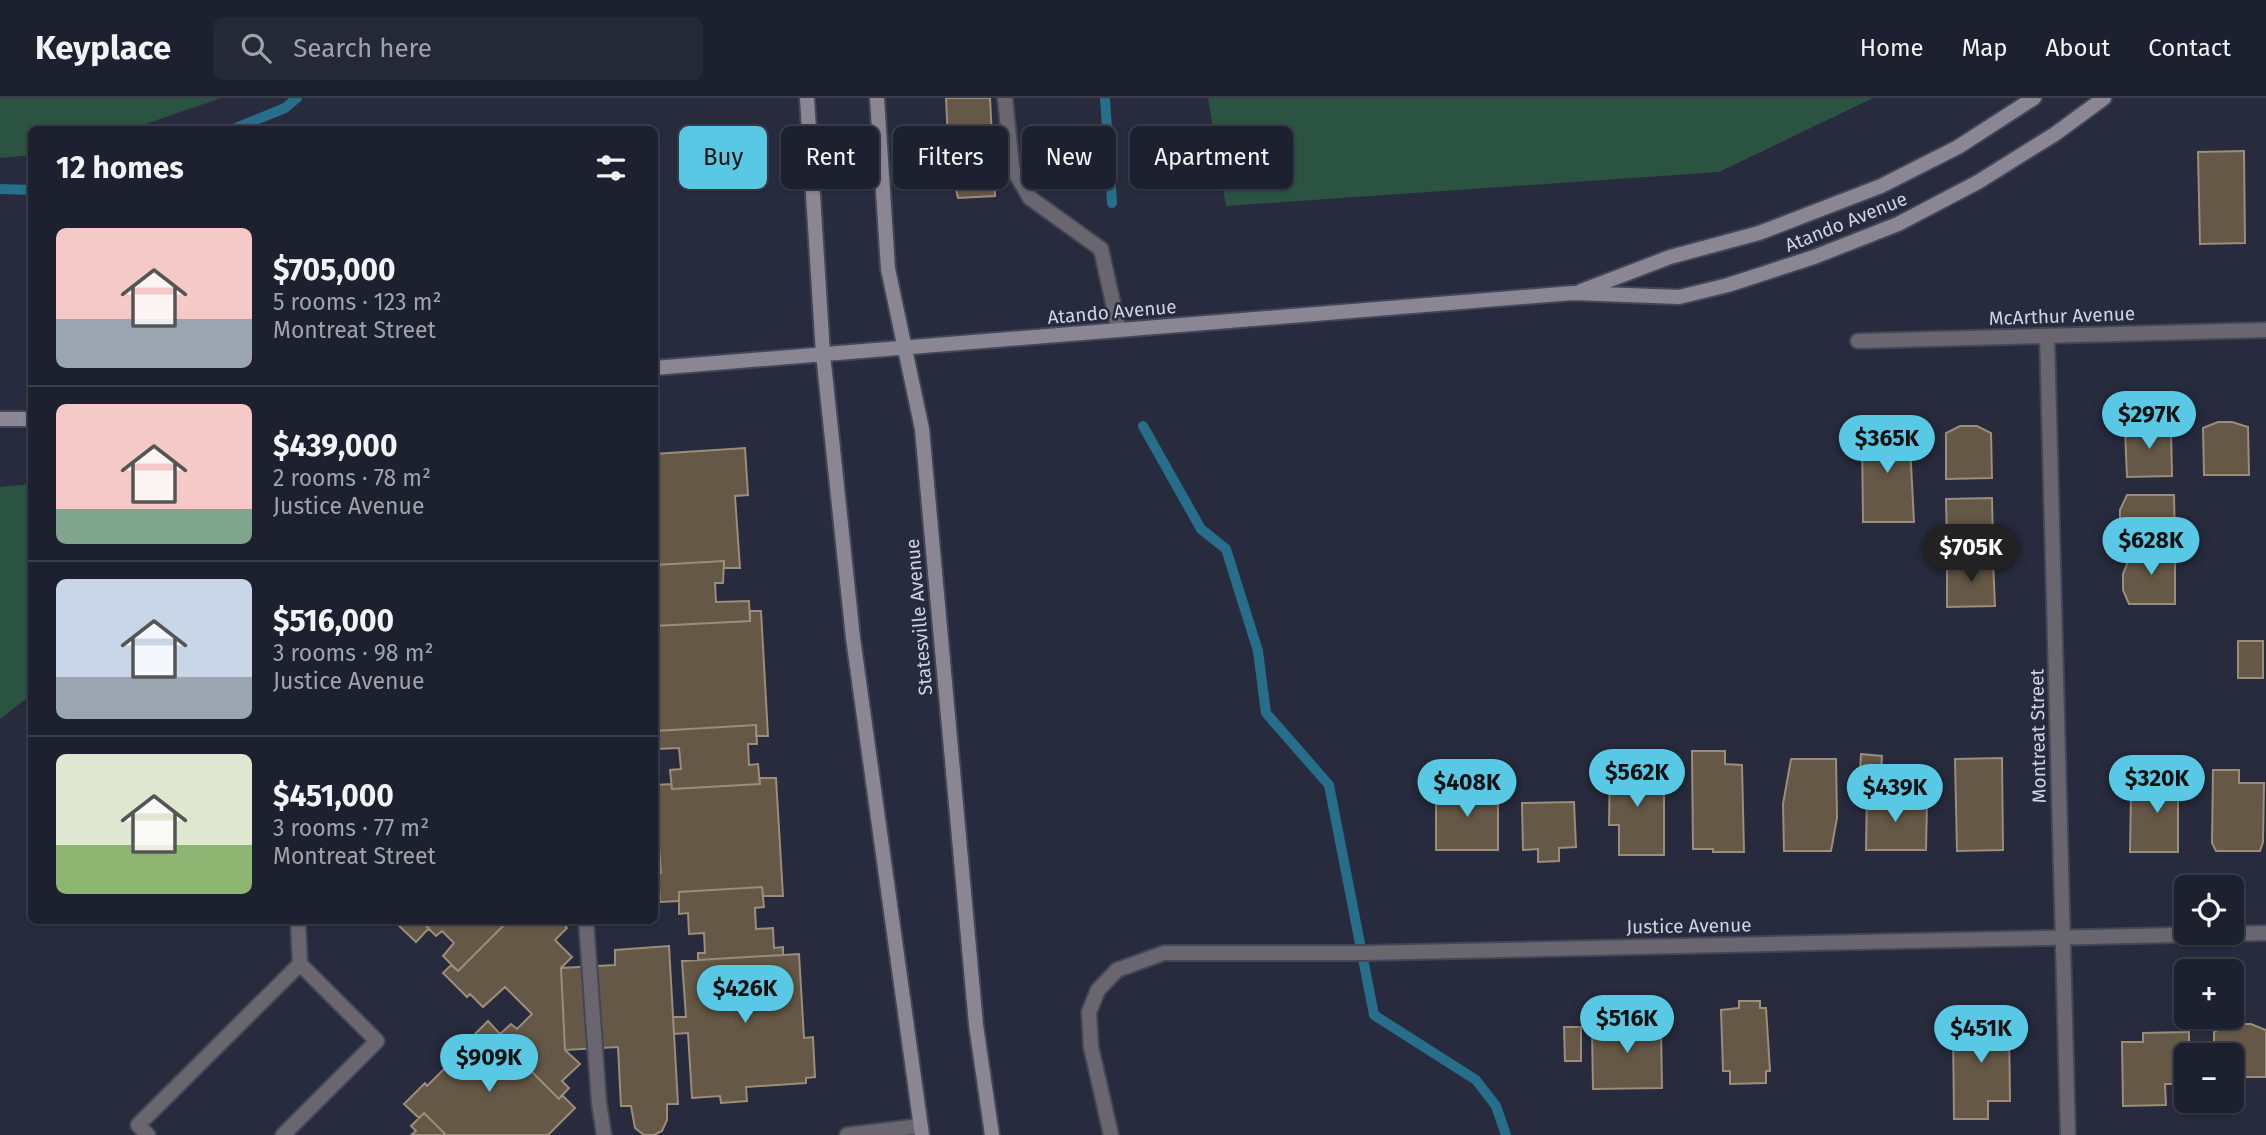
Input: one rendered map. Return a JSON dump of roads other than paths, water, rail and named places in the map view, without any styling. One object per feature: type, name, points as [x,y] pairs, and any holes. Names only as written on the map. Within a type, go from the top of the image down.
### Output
[{"type":"main road","points":[[807,98],[823,354],[853,638],[921,1130]]},
{"type":"main road","name":"Statesville Avenue","points":[[877,98],[888,269],[922,429],[976,1025],[992,1135]]},
{"type":"main road","name":"Atando Avenue","points":[[1573,293],[1670,257],[1759,233],[1856,197],[1958,147],[2034,98]]},
{"type":"main road","name":"Atando Avenue","points":[[658,368],[1573,293],[1679,297],[1772,272],[1898,224],[1978,183],[2055,134],[2104,98]]},
{"type":"main road","points":[[4,421],[28,419]]},
{"type":"street","points":[[1005,98],[1012,167],[1030,198],[1101,249],[1119,331]]},
{"type":"street","name":"McArthur Avenue","points":[[1858,341],[2266,330]]},
{"type":"street","name":"Montreat Street","points":[[2047,336],[2067,1135]]},
{"type":"street","points":[[283,1135],[377,1041],[300,964],[298,924]]},
{"type":"street","points":[[586,924],[599,1103],[604,1135]]},
{"type":"street","name":"Justice Avenue","points":[[1111,1135],[1091,1047],[1089,1012],[1098,990],[1117,970],[1164,953],[1363,953],[2266,933]]},
{"type":"street","points":[[148,1135],[138,1125],[300,964]]},
{"type":"street","points":[[847,1135],[921,1130]]},
{"type":"waterway","points":[[241,126],[285,108],[297,98]]},
{"type":"waterway","points":[[1105,98],[1112,203]]},
{"type":"waterway","points":[[0,189],[28,190]]},
{"type":"waterway","points":[[1143,426],[1201,529],[1226,549],[1258,651],[1266,713],[1329,785],[1374,1015],[1476,1080],[1496,1106],[1506,1135]]}]
